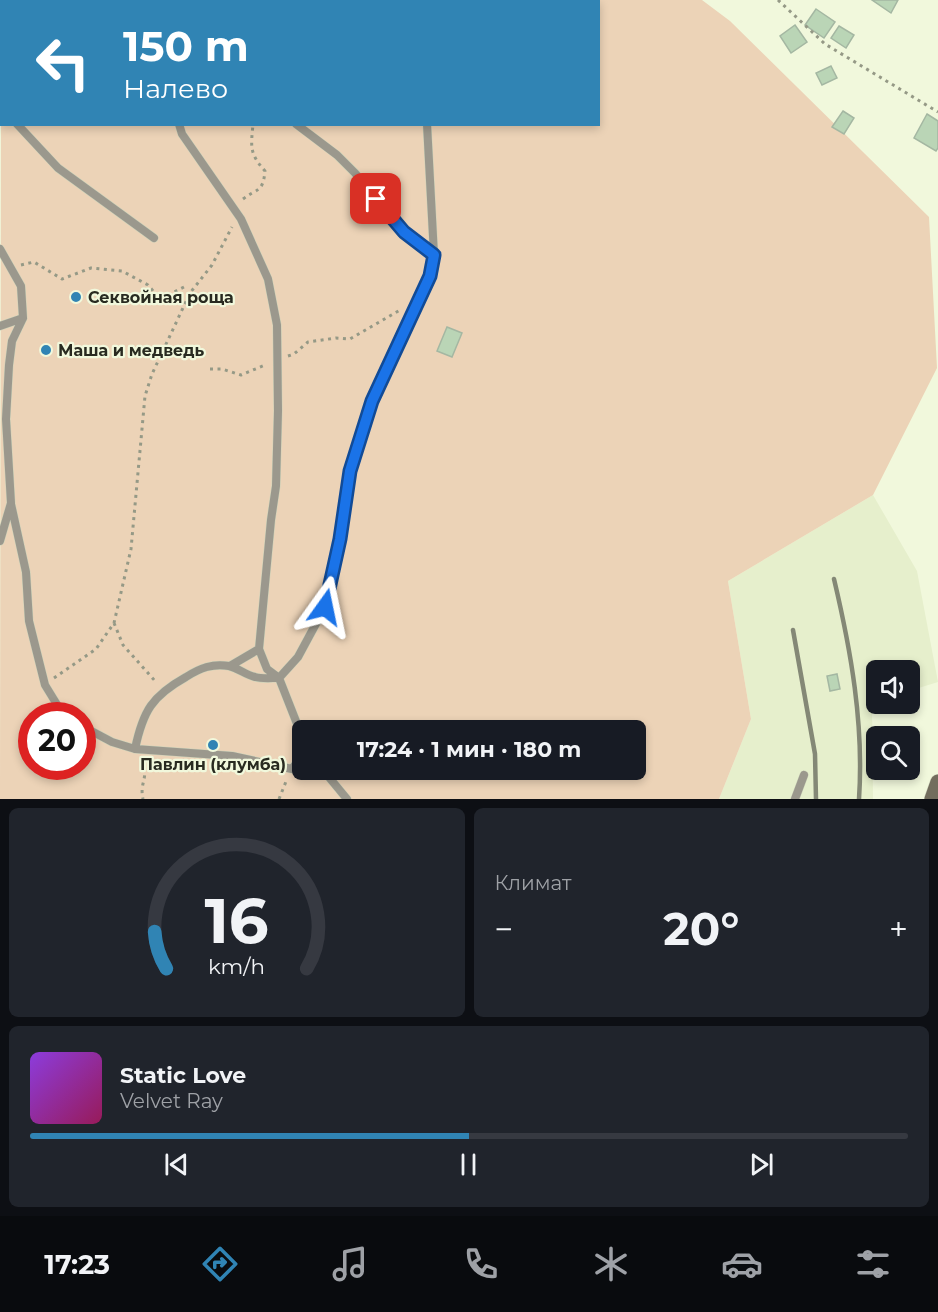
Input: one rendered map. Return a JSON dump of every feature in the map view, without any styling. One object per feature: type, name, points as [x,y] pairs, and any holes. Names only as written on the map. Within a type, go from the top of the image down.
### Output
[{"type":"main road","points":[[932,799],[938,782]]},
{"type":"lane","points":[[19,126],[58,168],[154,238]]},
{"type":"lane","points":[[180,126],[182,134],[242,219],[268,279],[277,325],[279,360],[276,486],[259,649],[267,669],[279,678],[296,720]]},
{"type":"lane","points":[[299,126],[355,173],[404,232],[434,255]]},
{"type":"lane","points":[[279,678],[298,657],[325,607],[340,539],[350,471],[372,401],[430,276],[434,255],[428,126]]},
{"type":"lane","points":[[0,249],[21,286],[22,318],[12,341],[6,419],[10,499],[26,572],[29,621],[45,685],[55,702]]},
{"type":"lane","points":[[0,326],[22,318]]},
{"type":"lane","points":[[0,497],[10,499]]},
{"type":"lane","points":[[0,541],[10,499]]},
{"type":"lane","points":[[230,666],[259,649]]},
{"type":"lane","points":[[135,749],[139,730],[148,709],[163,689],[208,665],[230,666],[255,677],[279,678]]},
{"type":"lane","points":[[96,733],[112,742],[135,749],[232,756],[292,769]]},
{"type":"lane","points":[[795,799],[804,775]]},
{"type":"lane","points":[[331,780],[347,799]]},
{"type":"path","points":[[778,0],[825,44],[938,112]]},
{"type":"path","points":[[45,685],[96,649],[114,623],[131,549],[145,396],[152,374],[190,293],[224,246],[231,230],[235,210],[244,198],[260,190],[264,181],[265,171],[254,159],[250,145],[253,126]]},
{"type":"path","points":[[11,268],[34,262],[62,279],[91,268],[122,272],[148,285],[160,299],[186,286]]},
{"type":"path","points":[[210,369],[222,369],[241,375],[294,354],[308,342],[336,338],[350,339],[402,310]]},
{"type":"path","points":[[114,623],[123,645],[163,689]]},
{"type":"path","points":[[135,749],[146,771],[146,777],[141,786],[143,799]]},
{"type":"path","points":[[279,799],[292,769]]},
{"type":"shaded area","points":[[600,0],[702,0],[730,21],[929,217],[937,368],[873,495],[728,581],[751,719],[719,799],[0,799],[1,126],[600,126]]},
{"type":"shaded area","points":[[873,495],[917,571],[938,682],[920,688],[920,660],[866,660],[866,714],[872,714],[872,726],[866,726],[866,780],[873,780],[873,799],[719,799],[751,719],[728,581]]},
{"type":"building","points":[[872,0],[898,0],[891,13]]},
{"type":"building","points":[[816,9],[835,22],[824,38],[805,25]]},
{"type":"building","points":[[795,25],[807,42],[791,53],[780,36]]},
{"type":"building","points":[[839,26],[854,35],[846,48],[831,38]]},
{"type":"building","points":[[831,66],[837,78],[822,85],[816,73]]},
{"type":"building","points":[[843,111],[854,118],[844,134],[832,127]]},
{"type":"building","points":[[927,114],[938,121],[936,151],[914,138]]},
{"type":"building","points":[[447,327],[462,333],[452,357],[437,351]]},
{"type":"building","points":[[837,674],[840,689],[830,691],[827,676]]},
{"type":"railway","points":[[834,579],[855,688],[860,743],[859,799]]},
{"type":"railway","points":[[793,630],[815,754],[816,799]]},
{"type":"place","name":"Секвойная роща","points":[[76,297]]},
{"type":"place","name":"Маша и медведь","points":[[46,350]]},
{"type":"place","name":"Павлин (клумба)","points":[[213,745]]},
{"type":"route","points":[[325,607],[340,539],[350,471],[372,401],[430,276],[434,255],[404,232],[376,199]]}]
